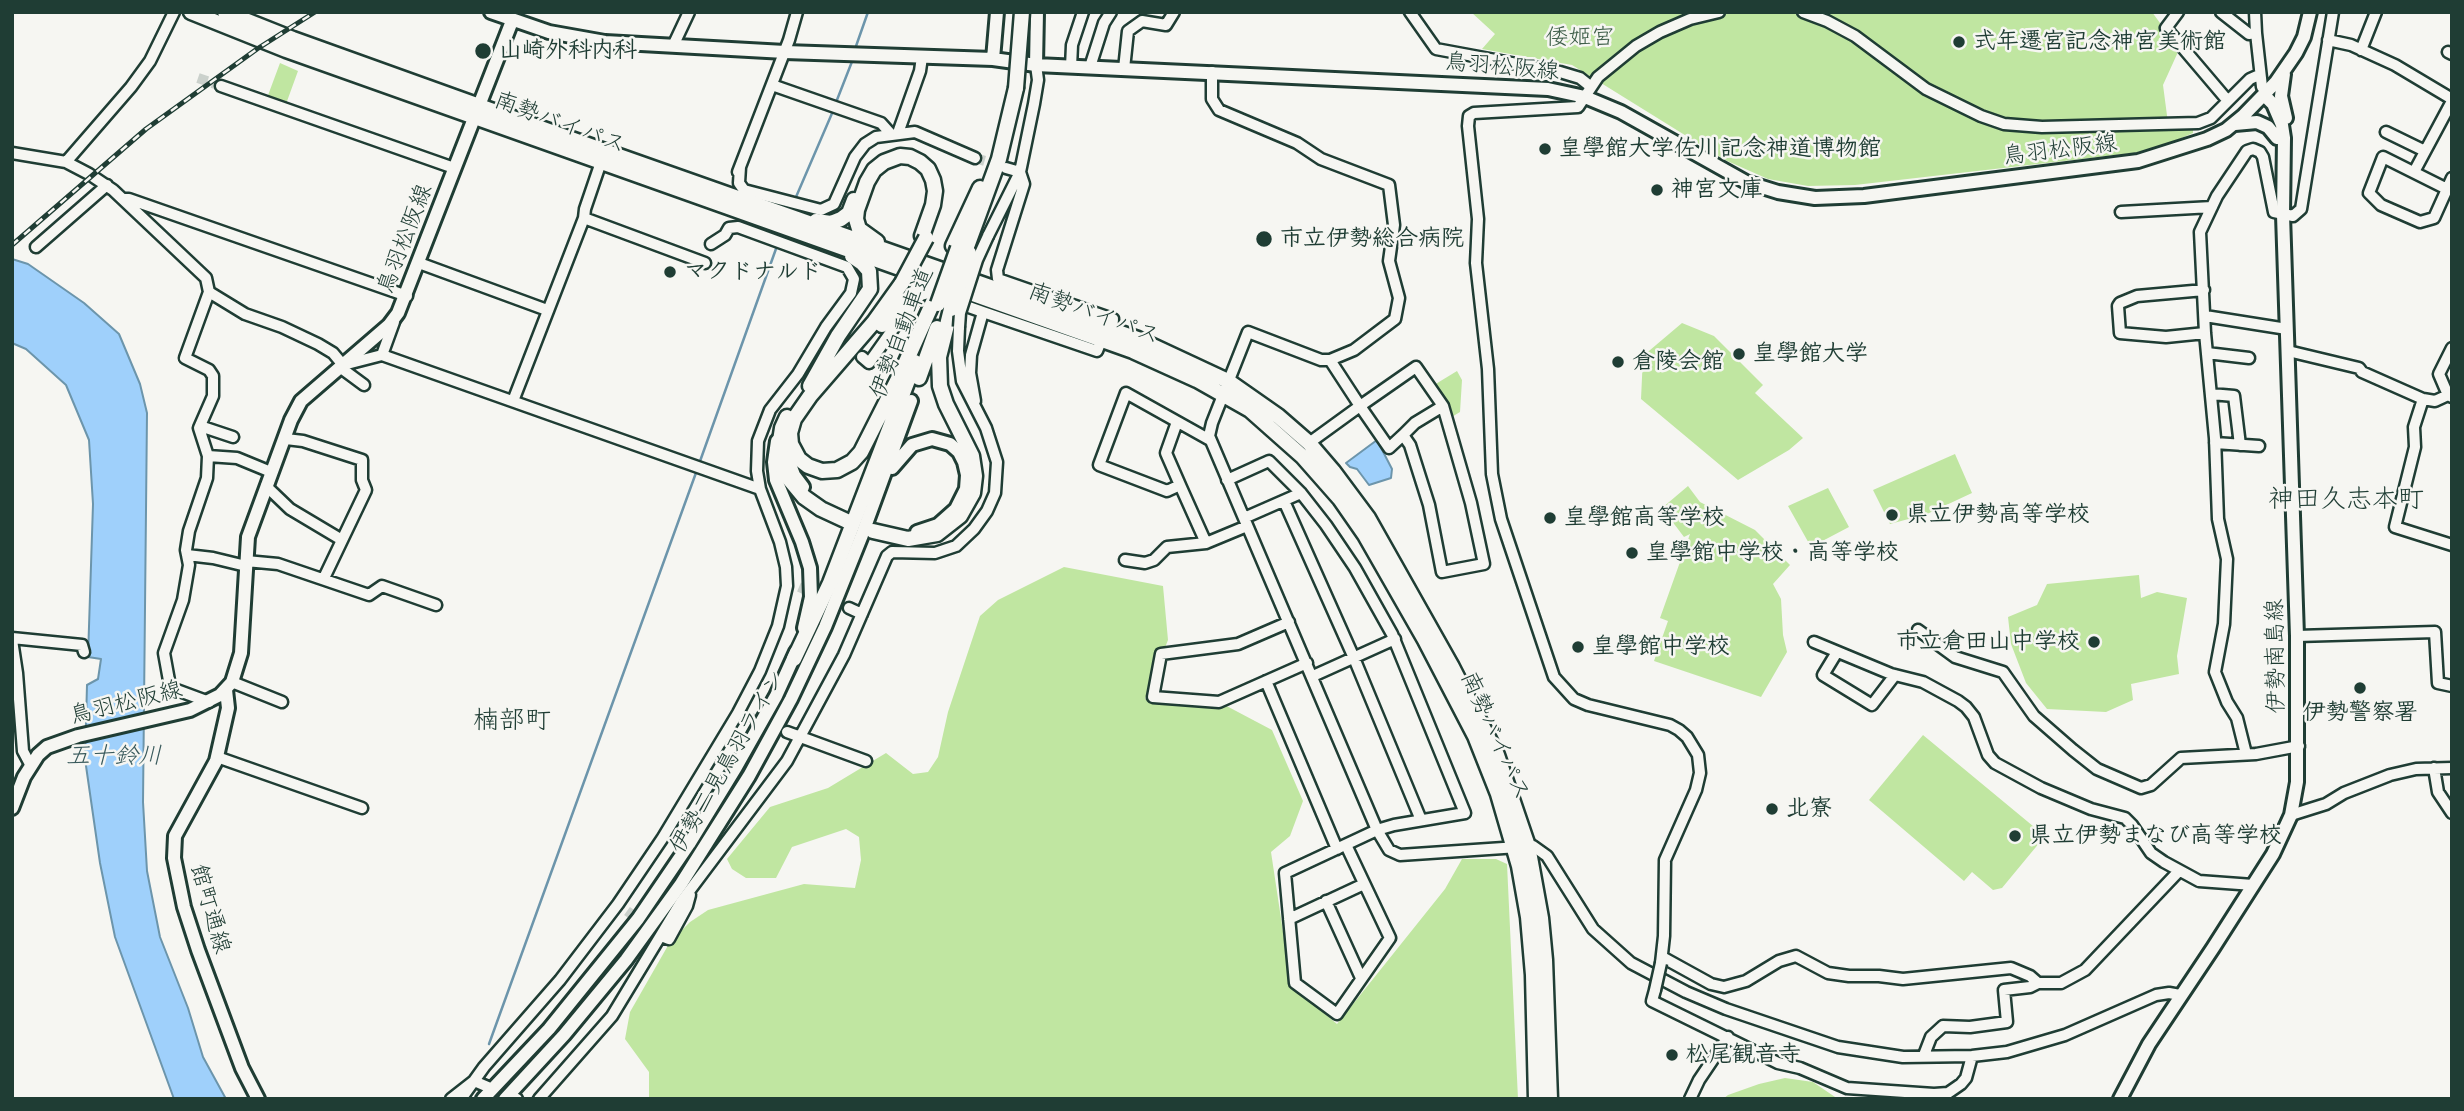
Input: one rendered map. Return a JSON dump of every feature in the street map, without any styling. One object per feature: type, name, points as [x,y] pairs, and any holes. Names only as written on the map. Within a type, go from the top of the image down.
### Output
[{"type":"highway","name":"南勢バイパス","points":[[191,12],[286,50],[729,195],[970,281],[1106,336]]},
{"type":"highway","name":"南勢バイパス","points":[[225,12],[601,162],[779,226],[985,305],[1166,351],[1278,416],[1309,443],[1368,518],[1452,667],[1496,755],[1541,918],[1545,960],[1549,1099]]},
{"type":"highway","name":"伊勢自動車道","points":[[961,250],[1012,88],[1015,12]]},
{"type":"highway","name":"伊勢自動車道","points":[[961,250],[980,211],[1002,149],[1023,12]]},
{"type":"highway","points":[[774,211],[824,222],[841,219],[849,213],[861,182],[872,164],[887,153],[906,150],[918,153],[929,160],[938,176],[938,204],[900,282],[810,391]]},
{"type":"highway","points":[[924,237],[933,205],[933,180],[925,165],[915,159],[894,157],[874,170],[867,182],[856,214],[857,224],[864,234],[880,244],[944,268],[970,281]]},
{"type":"highway","points":[[779,226],[857,259],[866,267],[871,277],[868,294],[838,336],[810,391],[787,427],[780,456],[789,481],[812,504],[850,519]]},
{"type":"highway","points":[[787,427],[793,449],[808,466],[832,471],[852,462],[873,432],[942,305],[961,250]]},
{"type":"highway","points":[[810,391],[847,364],[918,289],[932,286],[985,305]]},
{"type":"highway","name":"伊勢自動車道","points":[[911,401],[942,305]]},
{"type":"highway","name":"伊勢自動車道","points":[[794,659],[830,583],[942,305]]},
{"type":"highway","points":[[870,531],[908,539],[937,534],[960,516],[973,494],[975,476],[972,456],[940,386],[942,305]]},
{"type":"highway","name":"南勢バイパス","points":[[1226,387],[1303,457],[1340,499],[1425,640],[1475,737],[1522,847],[1533,975],[1536,1099]]},
{"type":"main road","points":[[491,12],[512,21]]},
{"type":"main road","points":[[993,59],[997,12]]},
{"type":"main road","points":[[1036,65],[1037,12]]},
{"type":"main road","points":[[2283,163],[2287,125],[2281,96],[2286,68],[2304,37],[2309,12]]},
{"type":"main road","points":[[2262,85],[2285,56],[2309,12]]},
{"type":"main road","name":"鳥羽松阪線","points":[[12,808],[30,766],[47,747],[78,736],[190,710],[209,702],[229,686],[241,653],[248,537],[298,406],[395,318],[407,296],[512,21],[579,38],[673,46],[993,59],[1071,67],[1587,91],[1746,183],[1815,198],[1864,196],[2138,162],[2216,135],[2231,125],[2262,85]]},
{"type":"main road","points":[[2262,85],[2286,68]]},
{"type":"main road","name":"鳥羽松阪線","points":[[2188,145],[2220,125],[2262,85]]},
{"type":"main road","name":"伊勢南島線","points":[[2262,85],[2266,108],[2283,163]]},
{"type":"main road","name":"伊勢南島線","points":[[2120,1099],[2149,1044],[2273,854],[2291,815],[2297,782],[2297,636],[2282,125],[2262,85]]},
{"type":"main road","points":[[2231,125],[2247,121],[2258,122],[2268,127],[2277,138]]},
{"type":"main road","name":"伊勢二見鳥羽ライン","points":[[505,1099],[564,1035],[626,960],[705,847],[754,767],[791,699],[870,531],[911,401]]},
{"type":"main road","name":"伊勢二見鳥羽ライン","points":[[486,1093],[549,1029],[638,919],[719,796],[794,659],[809,608],[811,578],[806,551],[776,480],[774,453],[787,427]]},
{"type":"main road","points":[[932,439],[945,441],[958,452],[966,468],[967,482],[960,503],[951,515],[938,525],[917,532],[870,531],[890,471],[906,450],[918,441],[932,439]]},
{"type":"main road","name":"館町通線","points":[[229,686],[228,708],[213,770],[175,836],[174,858],[184,907],[198,950],[242,1068],[258,1099]]},
{"type":"street","points":[[66,162],[150,61],[174,12]]},
{"type":"street","points":[[673,46],[689,12]]},
{"type":"street","points":[[729,195],[785,52],[797,12]]},
{"type":"street","points":[[1071,67],[1072,45],[1083,12]]},
{"type":"street","points":[[1090,67],[1104,23],[1111,12]]},
{"type":"street","points":[[1124,69],[1129,32],[1142,21],[1168,24],[1174,12]]},
{"type":"street","points":[[1410,12],[1436,49],[1560,72],[1580,78],[1587,91]]},
{"type":"street","points":[[1718,12],[1690,19],[1636,46],[1587,91],[1578,107],[1474,113],[1469,116],[1478,219],[1476,263],[1488,369],[1492,474],[1501,519],[1558,683],[1574,699],[1581,702],[1670,725],[1687,737],[1698,755],[1700,772],[1696,789],[1665,860],[1662,960],[1652,1001],[1778,1063],[1800,1068],[1847,1088],[1948,1093],[1966,1078],[1972,1056]]},
{"type":"street","points":[[1803,12],[1855,36],[1926,89],[1981,116],[2004,124],[2042,127],[2198,123],[2211,118],[2250,79],[2262,85]]},
{"type":"street","points":[[2178,12],[2166,28],[2228,101]]},
{"type":"street","points":[[2221,12],[2249,34],[2256,33]]},
{"type":"street","points":[[2255,12],[2262,85]]},
{"type":"street","points":[[2246,754],[2237,718],[2227,702],[2215,671],[2224,624],[2227,559],[2218,519],[2200,232],[2212,207],[2247,151],[2253,149],[2260,152],[2263,158],[2274,212],[2293,216],[2301,209],[2333,12]]},
{"type":"street","points":[[2361,50],[2376,12]]},
{"type":"street","points":[[2328,40],[2343,43],[2395,65],[2452,100],[2414,172]]},
{"type":"street","points":[[894,133],[920,71],[922,57]]},
{"type":"street","points":[[539,1099],[612,1016],[691,887],[760,800],[787,761],[844,654],[887,556],[892,552],[935,553],[956,546],[974,529],[987,511],[995,493],[997,462],[992,444],[965,392],[959,369],[960,313],[977,260],[1020,172],[1036,92],[1036,65]]},
{"type":"street","points":[[1212,72],[1212,99],[1219,110],[1297,144],[1321,159],[1389,185],[1394,225],[1388,261],[1399,298],[1397,314],[1391,324],[1354,350],[1329,360],[1321,360],[1248,332],[1212,423],[1210,440],[1386,846],[1400,855],[1538,848],[1547,856],[1593,929],[1644,971],[1726,1009],[1838,1047],[1903,1057],[1972,1056],[2007,1052],[2043,1043],[2156,995],[2169,992],[2180,995]]},
{"type":"street","points":[[772,85],[881,123],[894,133]]},
{"type":"street","points":[[220,86],[454,168]]},
{"type":"street","points":[[2386,132],[2425,151]]},
{"type":"street","points":[[740,167],[739,183],[744,190],[824,210],[834,204],[859,150],[876,136],[920,133],[975,158]]},
{"type":"street","points":[[12,153],[66,162],[107,186],[204,276],[209,292],[185,358],[209,370],[213,376],[214,396],[200,426],[208,456],[207,478],[189,531],[189,565],[183,600],[164,653],[170,685],[209,702]]},
{"type":"street","points":[[2383,157],[2414,172],[2449,183],[2434,218],[2420,222],[2381,205],[2369,193],[2383,157]]},
{"type":"street","points":[[513,401],[584,218],[601,162]]},
{"type":"street","points":[[1006,168],[1020,172]]},
{"type":"street","points":[[1020,172],[1024,184],[997,270],[998,279],[1106,336]]},
{"type":"street","points":[[36,247],[107,186]]},
{"type":"street","points":[[123,199],[407,296]]},
{"type":"street","points":[[2121,212],[2212,207]]},
{"type":"street","points":[[584,218],[705,263]]},
{"type":"street","points":[[461,1099],[560,980],[618,904],[743,715],[784,605],[787,582],[784,555],[760,489],[757,453],[765,419],[831,329],[853,289],[853,274],[848,267],[738,227],[729,228],[711,244]]},
{"type":"street","points":[[419,263],[547,310]]},
{"type":"street","points":[[2204,290],[2137,296],[2118,306],[2120,333],[2166,337],[2205,333]]},
{"type":"street","points":[[209,292],[245,314],[316,343],[333,354],[342,367],[364,385]]},
{"type":"street","points":[[862,356],[869,363],[909,305],[921,295],[929,293],[985,305],[971,355],[970,373],[977,412]]},
{"type":"street","points":[[2205,316],[2287,329]]},
{"type":"street","points":[[382,355],[395,318]]},
{"type":"street","points":[[2288,351],[2359,368],[2362,372],[2423,399],[2435,401],[2450,396],[2440,374],[2452,348]]},
{"type":"street","points":[[2207,353],[2249,358]]},
{"type":"street","points":[[342,367],[382,355],[760,489]]},
{"type":"street","points":[[1329,360],[1389,448],[1415,424],[1443,406]]},
{"type":"street","points":[[1309,443],[1416,367],[1443,406],[1471,503],[1484,564],[1442,572],[1429,505],[1410,445],[1403,435]]},
{"type":"street","points":[[1180,485],[1167,491],[1099,465],[1126,393],[1210,440]]},
{"type":"street","points":[[2211,394],[2234,396],[2240,445]]},
{"type":"street","points":[[2423,399],[2414,427],[2415,447],[2395,527],[2452,545]]},
{"type":"street","points":[[1177,422],[1166,453],[1206,543]]},
{"type":"street","points":[[200,426],[233,437]]},
{"type":"street","points":[[286,439],[303,441],[362,460],[362,480],[366,490],[324,578]]},
{"type":"street","points":[[2215,443],[2259,446]]},
{"type":"street","points":[[208,456],[237,458],[271,472]]},
{"type":"street","points":[[1227,480],[1269,461],[1301,493],[1342,548],[1395,639],[1465,813],[1377,830],[1342,847],[1285,873],[1295,983],[1337,1014],[1390,938],[1364,884],[1342,847],[1266,681]]},
{"type":"street","points":[[266,486],[290,509],[342,540]]},
{"type":"street","points":[[1125,560],[1145,563],[1154,560],[1167,547],[1206,543],[1301,493]]},
{"type":"street","points":[[1284,501],[1354,658],[1421,820]]},
{"type":"street","points":[[187,555],[246,564],[278,564],[369,595],[382,586],[436,605]]},
{"type":"street","points":[[787,582],[799,587]]},
{"type":"street","points":[[849,608],[862,614]]},
{"type":"street","points":[[1289,622],[1238,644],[1161,654],[1153,696],[1219,702],[1307,663]]},
{"type":"street","points":[[1918,630],[1955,657],[2003,672],[2034,716],[2073,750],[2097,769],[2141,788],[2151,785],[2181,758],[2246,754],[2298,746]]},
{"type":"street","points":[[2297,636],[2435,632],[2438,683],[2452,687]]},
{"type":"street","points":[[30,766],[23,751],[12,639],[82,645],[84,652]]},
{"type":"street","points":[[1313,676],[1395,639]]},
{"type":"street","points":[[1814,642],[1895,675],[1923,682],[1966,707],[1978,725],[1988,755],[1994,763],[2034,785],[2091,809],[2125,818],[2151,853],[2179,871],[2205,882],[2253,885]]},
{"type":"street","points":[[1838,652],[1824,675],[1872,705],[1895,675]]},
{"type":"street","points":[[229,686],[282,702]]},
{"type":"street","points":[[787,732],[866,761]]},
{"type":"street","points":[[217,757],[362,808]]},
{"type":"street","points":[[2434,768],[2438,792],[2452,813]]},
{"type":"street","points":[[2291,815],[2326,804],[2344,793],[2390,775],[2452,768]]},
{"type":"street","points":[[1924,1055],[1931,1037],[1943,1026],[1970,1027],[2007,1022],[2004,990],[2029,987],[2038,982],[2064,982],[2085,970],[2179,871]]},
{"type":"street","points":[[1289,919],[1364,884]]},
{"type":"street","points":[[664,937],[669,939],[687,906],[691,887]]},
{"type":"street","points":[[1326,901],[1362,978]]},
{"type":"street","points":[[618,904],[627,911]]},
{"type":"street","points":[[1662,960],[1710,984],[1724,987],[1746,981],[1779,961],[1796,956],[1828,973],[1849,976],[1903,979],[2011,968],[2038,982]]},
{"type":"street","points":[[1690,1099],[1699,1080],[1728,1037]]},
{"type":"street","points":[[474,1081],[486,1093]]},
{"type":"street","points":[[451,1099],[474,1081]]},
{"type":"street","points":[[1847,1088],[1851,1099]]},
{"type":"green space","name":"倭姬宮","points":[[1471,12],[2152,12],[2178,52],[2163,85],[2168,123],[2193,122],[2193,133],[2168,144],[2134,153],[1855,185],[1808,186],[1768,179],[1725,160],[1572,65],[1482,49],[1495,34]]},
{"type":"green space","points":[[280,63],[298,71],[286,104],[267,98]]},
{"type":"green space","points":[[1682,323],[1714,336],[1763,385],[1755,393],[1803,438],[1789,450],[1738,480],[1641,399],[1643,356]]},
{"type":"green space","points":[[1457,371],[1462,380],[1460,412],[1450,418],[1444,396],[1434,385]]},
{"type":"green space","points":[[1955,454],[1972,493],[1927,514],[1890,524],[1873,490]]},
{"type":"green space","points":[[1688,486],[1700,502],[1755,530],[1790,565],[1773,584],[1781,599],[1787,652],[1761,697],[1654,661],[1668,621],[1660,618],[1690,534],[1684,537],[1662,508]]},
{"type":"green space","points":[[1828,488],[1849,527],[1811,547],[1788,506]]},
{"type":"green space","points":[[1064,567],[1163,586],[1168,640],[1145,699],[1219,702],[1272,730],[1303,801],[1290,836],[1271,852],[1291,985],[1337,1024],[1445,889],[1462,859],[1496,859],[1507,864],[1518,1099],[649,1099],[649,1072],[625,1039],[630,1012],[670,942],[690,922],[708,910],[804,884],[855,888],[861,860],[859,837],[846,829],[792,847],[776,878],[746,878],[732,869],[727,859],[770,807],[828,788],[886,753],[913,774],[928,772],[938,757],[948,712],[980,616],[998,600]]},
{"type":"green space","points":[[2139,575],[2141,598],[2157,592],[2187,598],[2177,656],[2179,674],[2131,684],[2133,700],[2106,712],[2047,709],[2026,683],[2011,644],[2008,617],[2037,605],[2047,584]]},
{"type":"green space","points":[[1923,735],[2045,836],[2002,888],[1993,890],[1972,872],[1964,881],[1869,800]]},
{"type":"green space","points":[[1785,1078],[1813,1082],[1838,1099],[1723,1099],[1759,1084]]},
{"type":"water","name":"五十鈴川","points":[[12,259],[28,264],[84,303],[119,334],[140,384],[147,413],[143,802],[147,871],[160,937],[188,1008],[203,1057],[226,1099],[174,1099],[115,937],[100,863],[85,759],[87,685],[98,679],[101,659],[88,657],[93,504],[89,440],[66,385],[26,349],[12,343]]},
{"type":"water","points":[[1377,440],[1392,469],[1391,478],[1369,485],[1357,469],[1346,463]]},
{"type":"waterway","points":[[855,49],[868,12]]},
{"type":"waterway","points":[[835,105],[853,59]]},
{"type":"waterway","points":[[796,197],[833,111]]},
{"type":"waterway","points":[[699,464],[777,246]]},
{"type":"waterway","points":[[489,1044],[697,470]]},
{"type":"tunnel","points":[[198,78],[221,86]]},
{"type":"tunnel","points":[[975,158],[1002,166]]},
{"type":"tunnel","points":[[799,587],[816,594]]},
{"type":"tunnel","points":[[749,717],[780,729]]},
{"type":"tunnel","points":[[627,911],[664,937]]},
{"type":"railway","points":[[12,245],[146,129],[257,49],[315,12]]},
{"type":"place","name":"式年遷宮記念神宮美術館","points":[[1959,42]]},
{"type":"place","name":"山崎外科内科","points":[[483,51]]},
{"type":"place","name":"皇學館大学佐川記念神道博物館","points":[[1545,149]]},
{"type":"place","name":"神宮文庫","points":[[1657,190]]},
{"type":"place","name":"市立伊勢総合病院","points":[[1264,239]]},
{"type":"place","name":"マクドナルド","points":[[670,272]]},
{"type":"place","name":"皇學館大学","points":[[1739,354]]},
{"type":"place","name":"倉陵会館","points":[[1618,362]]},
{"type":"place","name":"県立伊勢高等学校","points":[[1892,515]]},
{"type":"place","name":"皇學館高等学校","points":[[1550,518]]},
{"type":"place","name":"皇學館中学校・高等学校","points":[[1632,553]]},
{"type":"place","name":"市立倉田山中学校","points":[[2094,642]]},
{"type":"place","name":"皇學館中学校","points":[[1578,647]]},
{"type":"place","name":"伊勢警察署","points":[[2360,688]]},
{"type":"place","name":"北寮","points":[[1772,809]]},
{"type":"place","name":"県立伊勢まなび高等学校","points":[[2015,836]]},
{"type":"place","name":"松尾観音寺","points":[[1672,1055]]},
{"type":"district","name":"神田久志本町","points":[[2346,500]]},
{"type":"district","name":"楠部町","points":[[512,721]]}]
